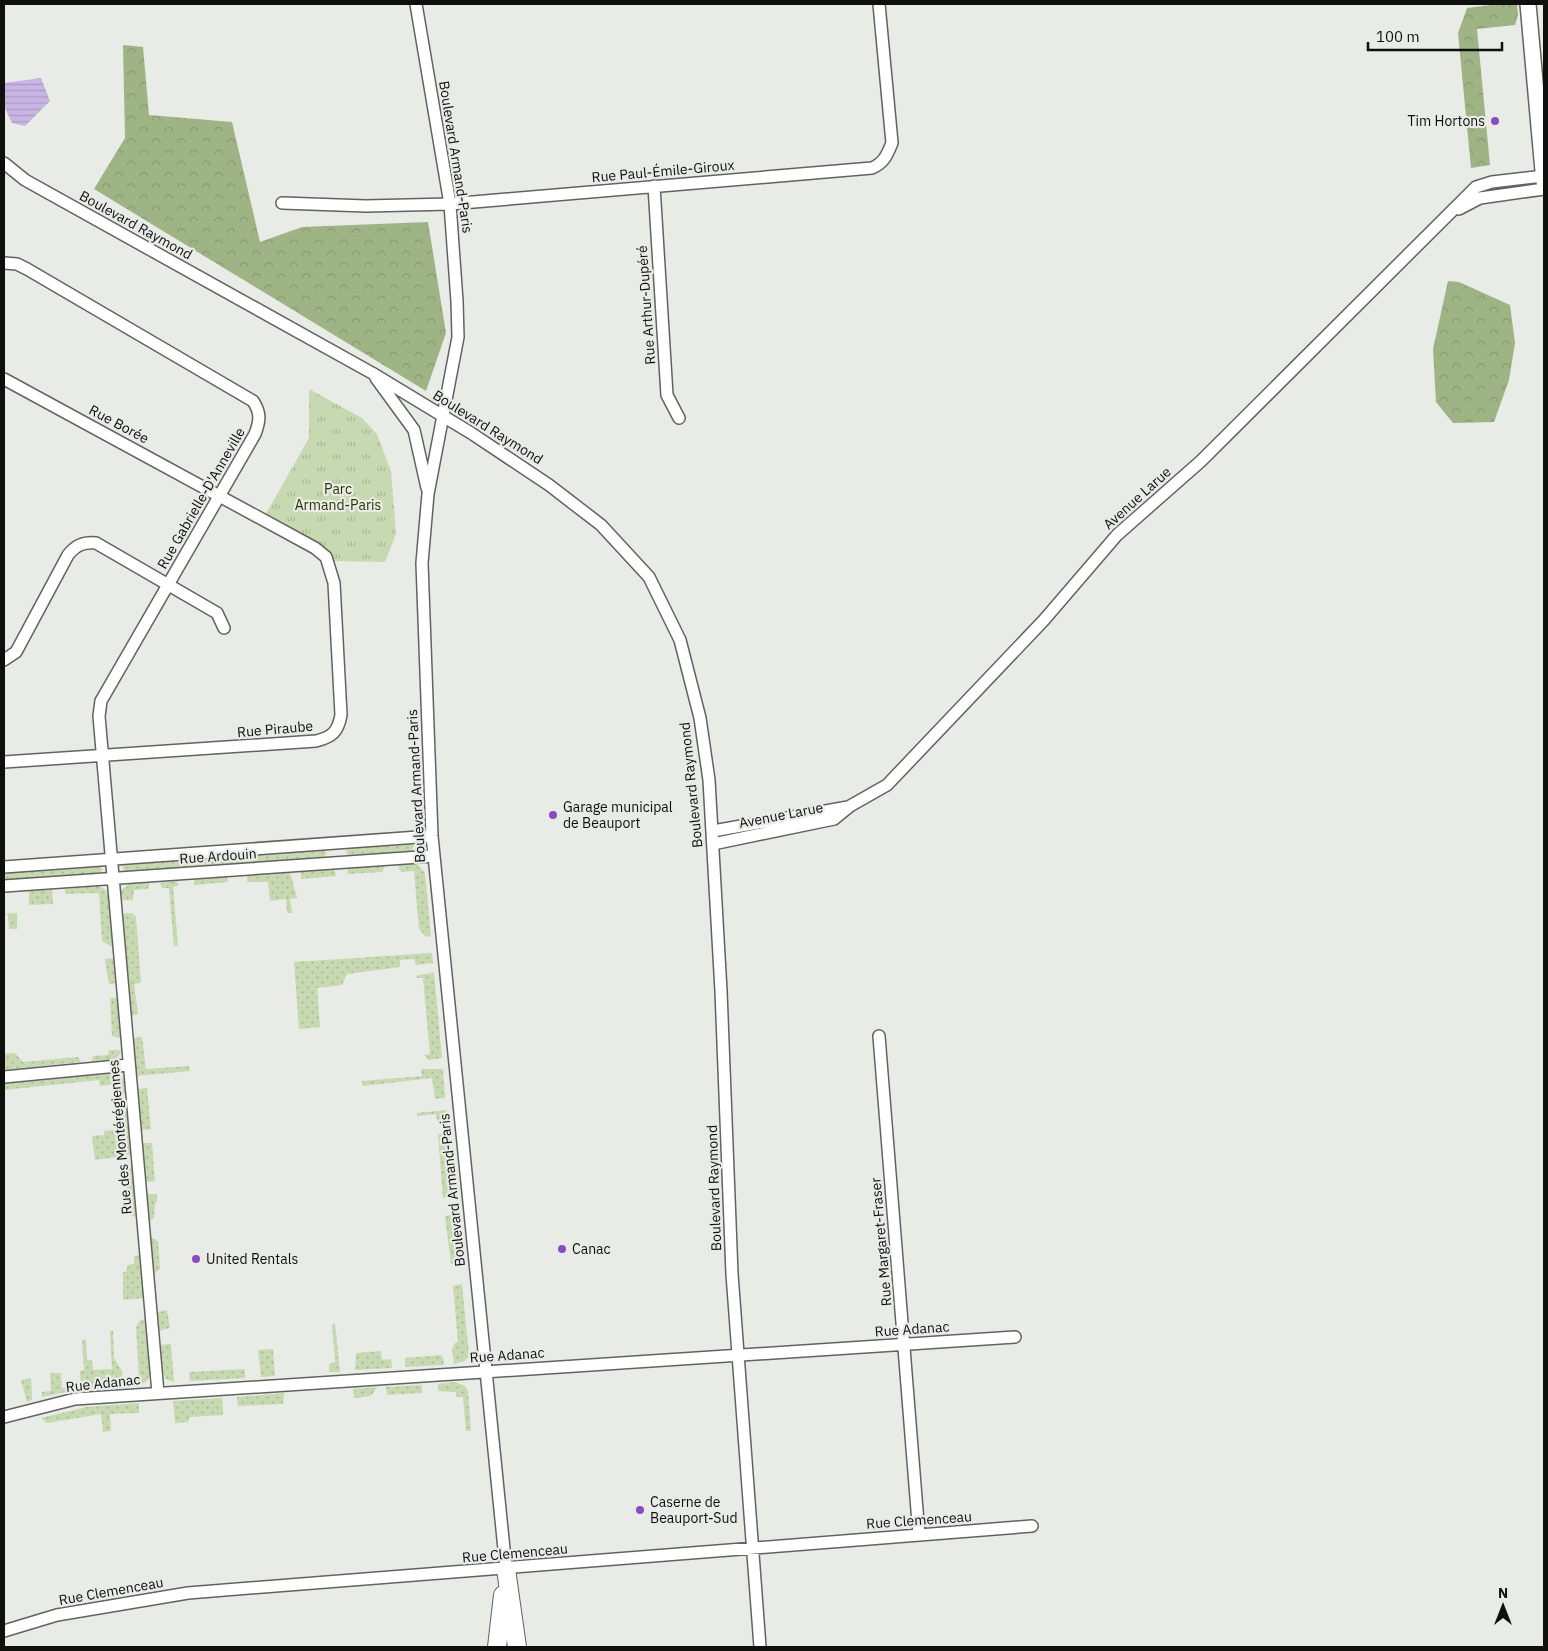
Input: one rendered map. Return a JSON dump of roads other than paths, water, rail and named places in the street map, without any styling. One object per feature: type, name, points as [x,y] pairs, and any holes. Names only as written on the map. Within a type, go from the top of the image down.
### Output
[{"type":"highway","points":[[497,1647],[506,1569]]},
{"type":"highway","points":[[506,1569],[517,1647]]},
{"type":"main road","points":[[1528,4],[1544,181]]},
{"type":"street","name":"Boulevard Armand-Paris","points":[[416,4],[450,204],[458,336],[428,494],[422,589],[432,836],[506,1569]]},
{"type":"street","name":"Rue Paul-Émile-Giroux","points":[[282,203],[366,206],[450,204],[872,168],[881,164],[892,143],[879,4]]},
{"type":"street","name":"Boulevard Raymond","points":[[4,162],[25,180],[372,373],[443,416],[549,485],[600,525],[649,577],[680,640],[700,718],[709,780],[713,831],[737,1355],[760,1647]]},
{"type":"street","name":"Avenue Larue","points":[[713,844],[834,819],[850,806],[887,784],[1044,620],[1116,535],[1201,460],[1476,187],[1492,182],[1544,181]]},
{"type":"street","name":"Rue Arthur-Dupéré","points":[[654,186],[667,395],[679,418]]},
{"type":"street","name":"Rue Gabrielle-D'Anneville","points":[[4,263],[17,264],[27,269],[253,401],[259,410],[259,425],[101,701],[99,731],[112,878]]},
{"type":"street","points":[[372,373],[414,430],[428,494]]},
{"type":"street","name":"Rue Borée","points":[[4,379],[219,496]]},
{"type":"street","name":"Rue Piraube","points":[[4,762],[316,742],[329,738],[336,732],[341,715],[334,583],[326,557],[315,548],[219,496]]},
{"type":"street","points":[[4,660],[16,652],[68,555],[79,544],[96,543],[217,613],[224,628]]},
{"type":"street","name":"Avenue Larue","points":[[713,831],[850,806]]},
{"type":"street","name":"Rue Ardouin","points":[[4,867],[432,836]]},
{"type":"street","name":"Rue Ardouin","points":[[4,886],[434,856]]},
{"type":"street","name":"Rue des Montérégiennes","points":[[112,878],[158,1393]]},
{"type":"street","name":"Rue Margaret-Fraser","points":[[879,1036],[919,1535]]},
{"type":"street","points":[[4,1077],[128,1065]]},
{"type":"street","name":"Rue Adanac","points":[[4,1418],[75,1399],[1016,1337]]},
{"type":"street","name":"Rue Clemenceau","points":[[4,1631],[57,1615],[188,1594],[1032,1526]]},
{"type":"place","name":"Tim Hortons","points":[[1495,121]]},
{"type":"place","name":"Garage municipal de Beauport","points":[[553,815]]},
{"type":"place","name":"Canac","points":[[562,1249]]},
{"type":"place","name":"United Rentals","points":[[196,1259]]},
{"type":"place","name":"Caserne de Beauport-Sud","points":[[640,1510]]},
{"type":"park label","name":"Parc Armand-Paris","points":[[338,498]]}]
